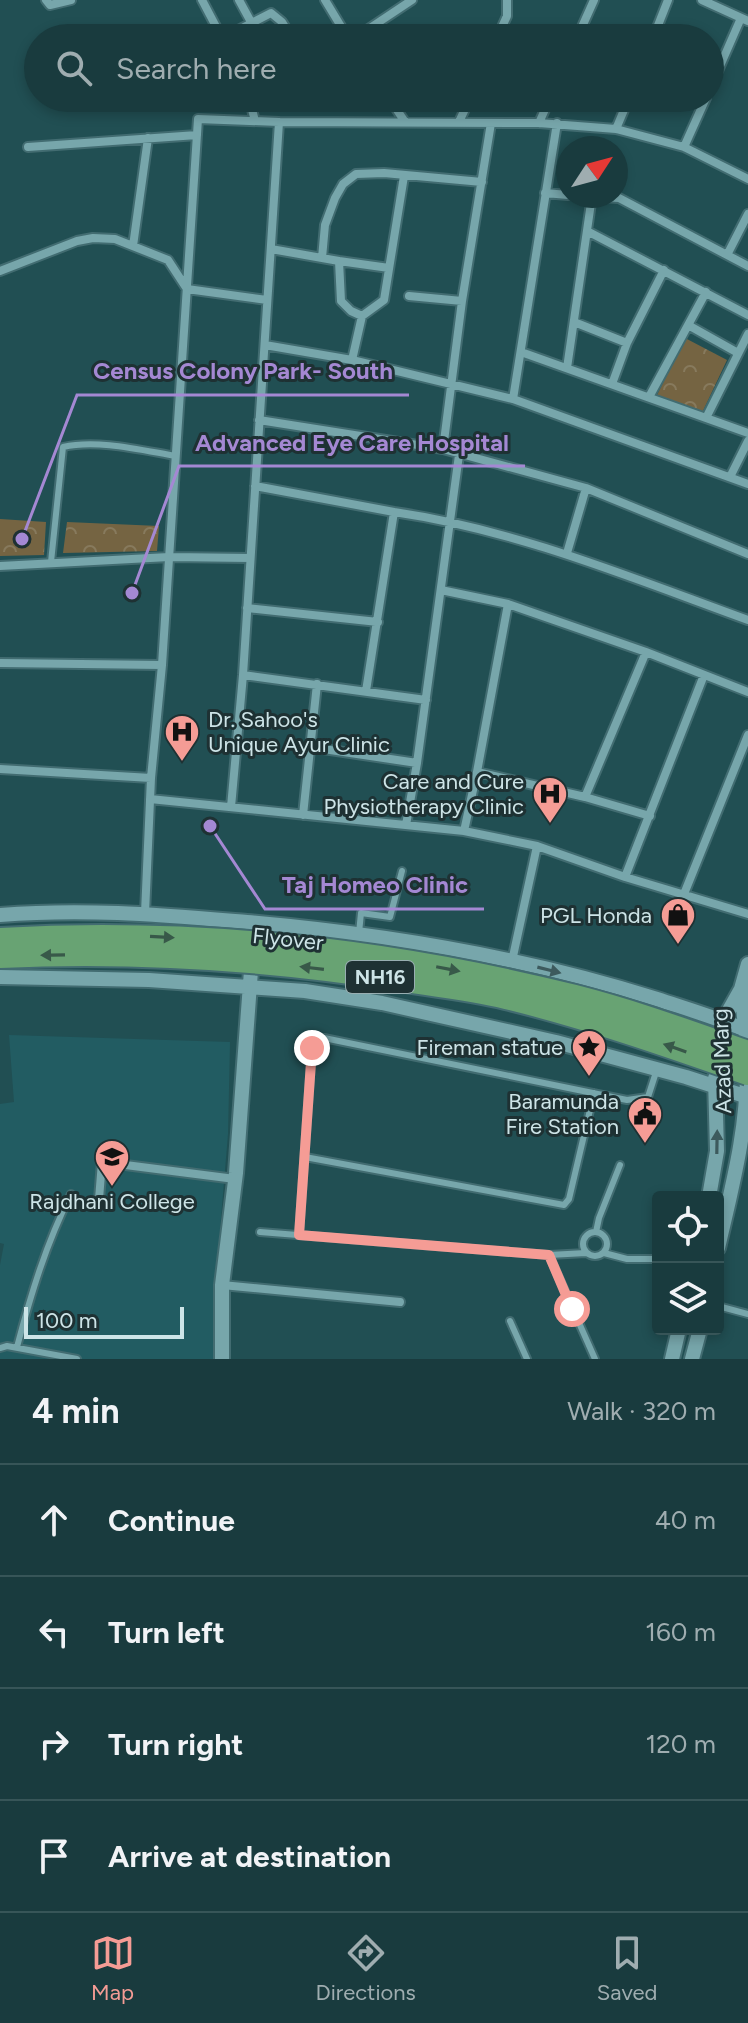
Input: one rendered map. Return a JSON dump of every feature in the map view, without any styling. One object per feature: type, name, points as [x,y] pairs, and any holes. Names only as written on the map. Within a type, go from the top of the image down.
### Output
[{"type":"highway","name":"Flyover","points":[[0,939],[143,936],[352,953],[458,971],[579,997],[747,1038]]},
{"type":"highway","name":"Flyover","points":[[0,957],[57,954],[206,957],[423,983],[504,998],[562,1014],[666,1045],[748,1074]]},
{"type":"street","points":[[46,0],[50,5],[71,0]]},
{"type":"street","points":[[202,0],[215,24]]},
{"type":"street","points":[[239,0],[251,22]]},
{"type":"street","points":[[325,0],[340,24]]},
{"type":"street","points":[[376,24],[412,0]]},
{"type":"street","points":[[503,24],[507,0]]},
{"type":"street","points":[[583,24],[594,0]]},
{"type":"street","points":[[659,24],[668,0]]},
{"type":"street","points":[[702,0],[745,19],[724,61]]},
{"type":"street","points":[[247,24],[266,14],[275,15],[282,24]]},
{"type":"street","points":[[253,112],[255,121]]},
{"type":"street","points":[[398,112],[405,122]]},
{"type":"street","points":[[459,122],[464,112]]},
{"type":"street","points":[[539,123],[544,112]]},
{"type":"street","points":[[616,129],[623,112]]},
{"type":"street","points":[[684,147],[700,112]]},
{"type":"street","points":[[145,913],[151,778],[162,665],[198,119],[557,123],[616,129],[684,147],[748,179]]},
{"type":"street","points":[[231,807],[243,675],[279,122]]},
{"type":"street","points":[[443,449],[462,301],[491,123]]},
{"type":"street","points":[[513,399],[557,123]]},
{"type":"street","points":[[28,147],[197,135]]},
{"type":"street","points":[[133,246],[148,138]]},
{"type":"street","points":[[322,258],[325,225],[335,198],[348,179],[356,174],[482,182]]},
{"type":"street","points":[[352,360],[362,316],[384,300],[404,176]]},
{"type":"street","points":[[545,193],[556,194]]},
{"type":"street","points":[[628,203],[748,266]]},
{"type":"street","points":[[567,368],[588,208]]},
{"type":"street","points":[[727,255],[748,214]]},
{"type":"street","points":[[587,231],[748,315]]},
{"type":"street","points":[[0,271],[77,241],[115,239],[168,260],[187,289],[267,300]]},
{"type":"street","points":[[271,249],[389,268]]},
{"type":"street","points":[[339,261],[341,301],[362,316]]},
{"type":"street","points":[[612,384],[627,343],[664,270]]},
{"type":"street","points":[[649,397],[706,292]]},
{"type":"street","points":[[409,296],[462,301]]},
{"type":"street","points":[[574,322],[627,343]]},
{"type":"street","points":[[688,325],[738,353]]},
{"type":"street","points":[[706,418],[748,334]]},
{"type":"street","points":[[265,345],[352,360],[513,399],[748,484]]},
{"type":"street","points":[[521,352],[748,433]]},
{"type":"street","points":[[259,420],[443,449],[586,488],[748,554]]},
{"type":"street","points":[[730,477],[748,441]]},
{"type":"street","points":[[406,825],[459,455]]},
{"type":"street","points":[[255,486],[450,523],[567,553],[748,620]]},
{"type":"street","points":[[567,553],[586,488]]},
{"type":"street","points":[[366,691],[394,512]]},
{"type":"street","points":[[0,566],[169,557],[250,558]]},
{"type":"street","points":[[441,590],[508,604],[646,652],[748,692]]},
{"type":"street","points":[[464,831],[508,604]]},
{"type":"street","points":[[247,608],[378,622]]},
{"type":"street","points":[[585,797],[646,652]]},
{"type":"street","points":[[0,663],[162,665]]},
{"type":"street","points":[[243,675],[426,700]]},
{"type":"street","points":[[625,877],[704,675]]},
{"type":"street","points":[[303,815],[317,684]]},
{"type":"street","points":[[684,894],[748,735]]},
{"type":"street","points":[[310,747],[417,763]]},
{"type":"street","points":[[0,769],[151,778]]},
{"type":"street","points":[[477,772],[650,816]]},
{"type":"street","points":[[150,799],[464,831],[537,846],[625,877],[748,914]]},
{"type":"street","points":[[512,961],[537,846]]},
{"type":"street","points":[[0,915],[62,910],[145,913],[359,933],[512,961],[616,986],[723,1021],[747,1038]]},
{"type":"street","points":[[222,1359],[222,1285],[235,1179],[251,987],[253,922]]},
{"type":"street","points":[[741,989],[748,964]]},
{"type":"street","points":[[0,977],[149,980],[305,991],[382,1003],[556,1042],[748,1097]]},
{"type":"street","name":"Azad Marg","points":[[724,1220],[748,1097],[747,1038],[741,989]]},
{"type":"street","name":"Azad Marg","points":[[710,1191],[717,1151],[714,1086],[723,1021],[741,989]]},
{"type":"street","points":[[99,1199],[102,1162],[235,1179]]},
{"type":"street","points":[[222,1285],[400,1302]]},
{"type":"street","points":[[672,1359],[678,1335]]},
{"type":"street","points":[[692,1359],[698,1335]]},
{"type":"lane","points":[[51,562],[63,447],[75,444],[118,447],[176,456]]},
{"type":"lane","points":[[359,933],[361,913],[390,917],[402,871]]},
{"type":"lane","points":[[299,1235],[312,1048],[320,1038],[627,1100],[643,1099],[652,1092],[657,1069]]},
{"type":"lane","points":[[305,1157],[564,1205],[569,1199],[594,1093]]},
{"type":"lane","points":[[596,1232],[620,1165]]},
{"type":"lane","points":[[17,1347],[50,1237],[71,1194]]},
{"type":"lane","points":[[260,1232],[549,1255],[586,1253],[597,1257],[604,1253],[607,1246],[606,1238],[596,1232]]},
{"type":"lane","points":[[586,1253],[582,1245],[585,1237],[596,1232]]},
{"type":"lane","points":[[604,1253],[627,1259],[652,1259]]},
{"type":"lane","points":[[549,1255],[595,1359]]},
{"type":"lane","points":[[724,1308],[748,1314]]},
{"type":"lane","points":[[510,1321],[527,1359]]},
{"type":"lane","points":[[0,1348],[17,1347],[77,1359]]},
{"type":"shaded area","name":"Rajdhani College","points":[[9,1035],[230,1042],[228,1134],[215,1291],[214,1359],[0,1359],[0,1265],[4,1244],[0,1243],[0,1104],[14,1102]]},
{"type":"green space","points":[[685,338],[727,360],[702,413],[657,395]]},
{"type":"green space","points":[[0,519],[46,522],[44,555],[0,556]]},
{"type":"green space","points":[[67,522],[159,526],[157,551],[63,553]]},
{"type":"place","name":"Census Colony Park- South","points":[[22,539]]},
{"type":"place","name":"Advanced Eye Care Hospital","points":[[132,593]]},
{"type":"place","name":"Dr. Sahoo's Unique Ayur Clinic","points":[[182,763]]},
{"type":"place","name":"Care and Cure Physiotherapy Clinic","points":[[550,825]]},
{"type":"place","name":"Taj Homeo Clinic","points":[[210,826]]},
{"type":"place","name":"PGL Honda","points":[[678,946]]},
{"type":"place","name":"Fireman statue","points":[[589,1078]]},
{"type":"place","name":"Baramunda Fire Station","points":[[645,1145]]},
{"type":"place","name":"Rajdhani College","points":[[112,1188]]},
{"type":"route","points":[[312,1048],[299,1235],[549,1255],[572,1309]]}]
